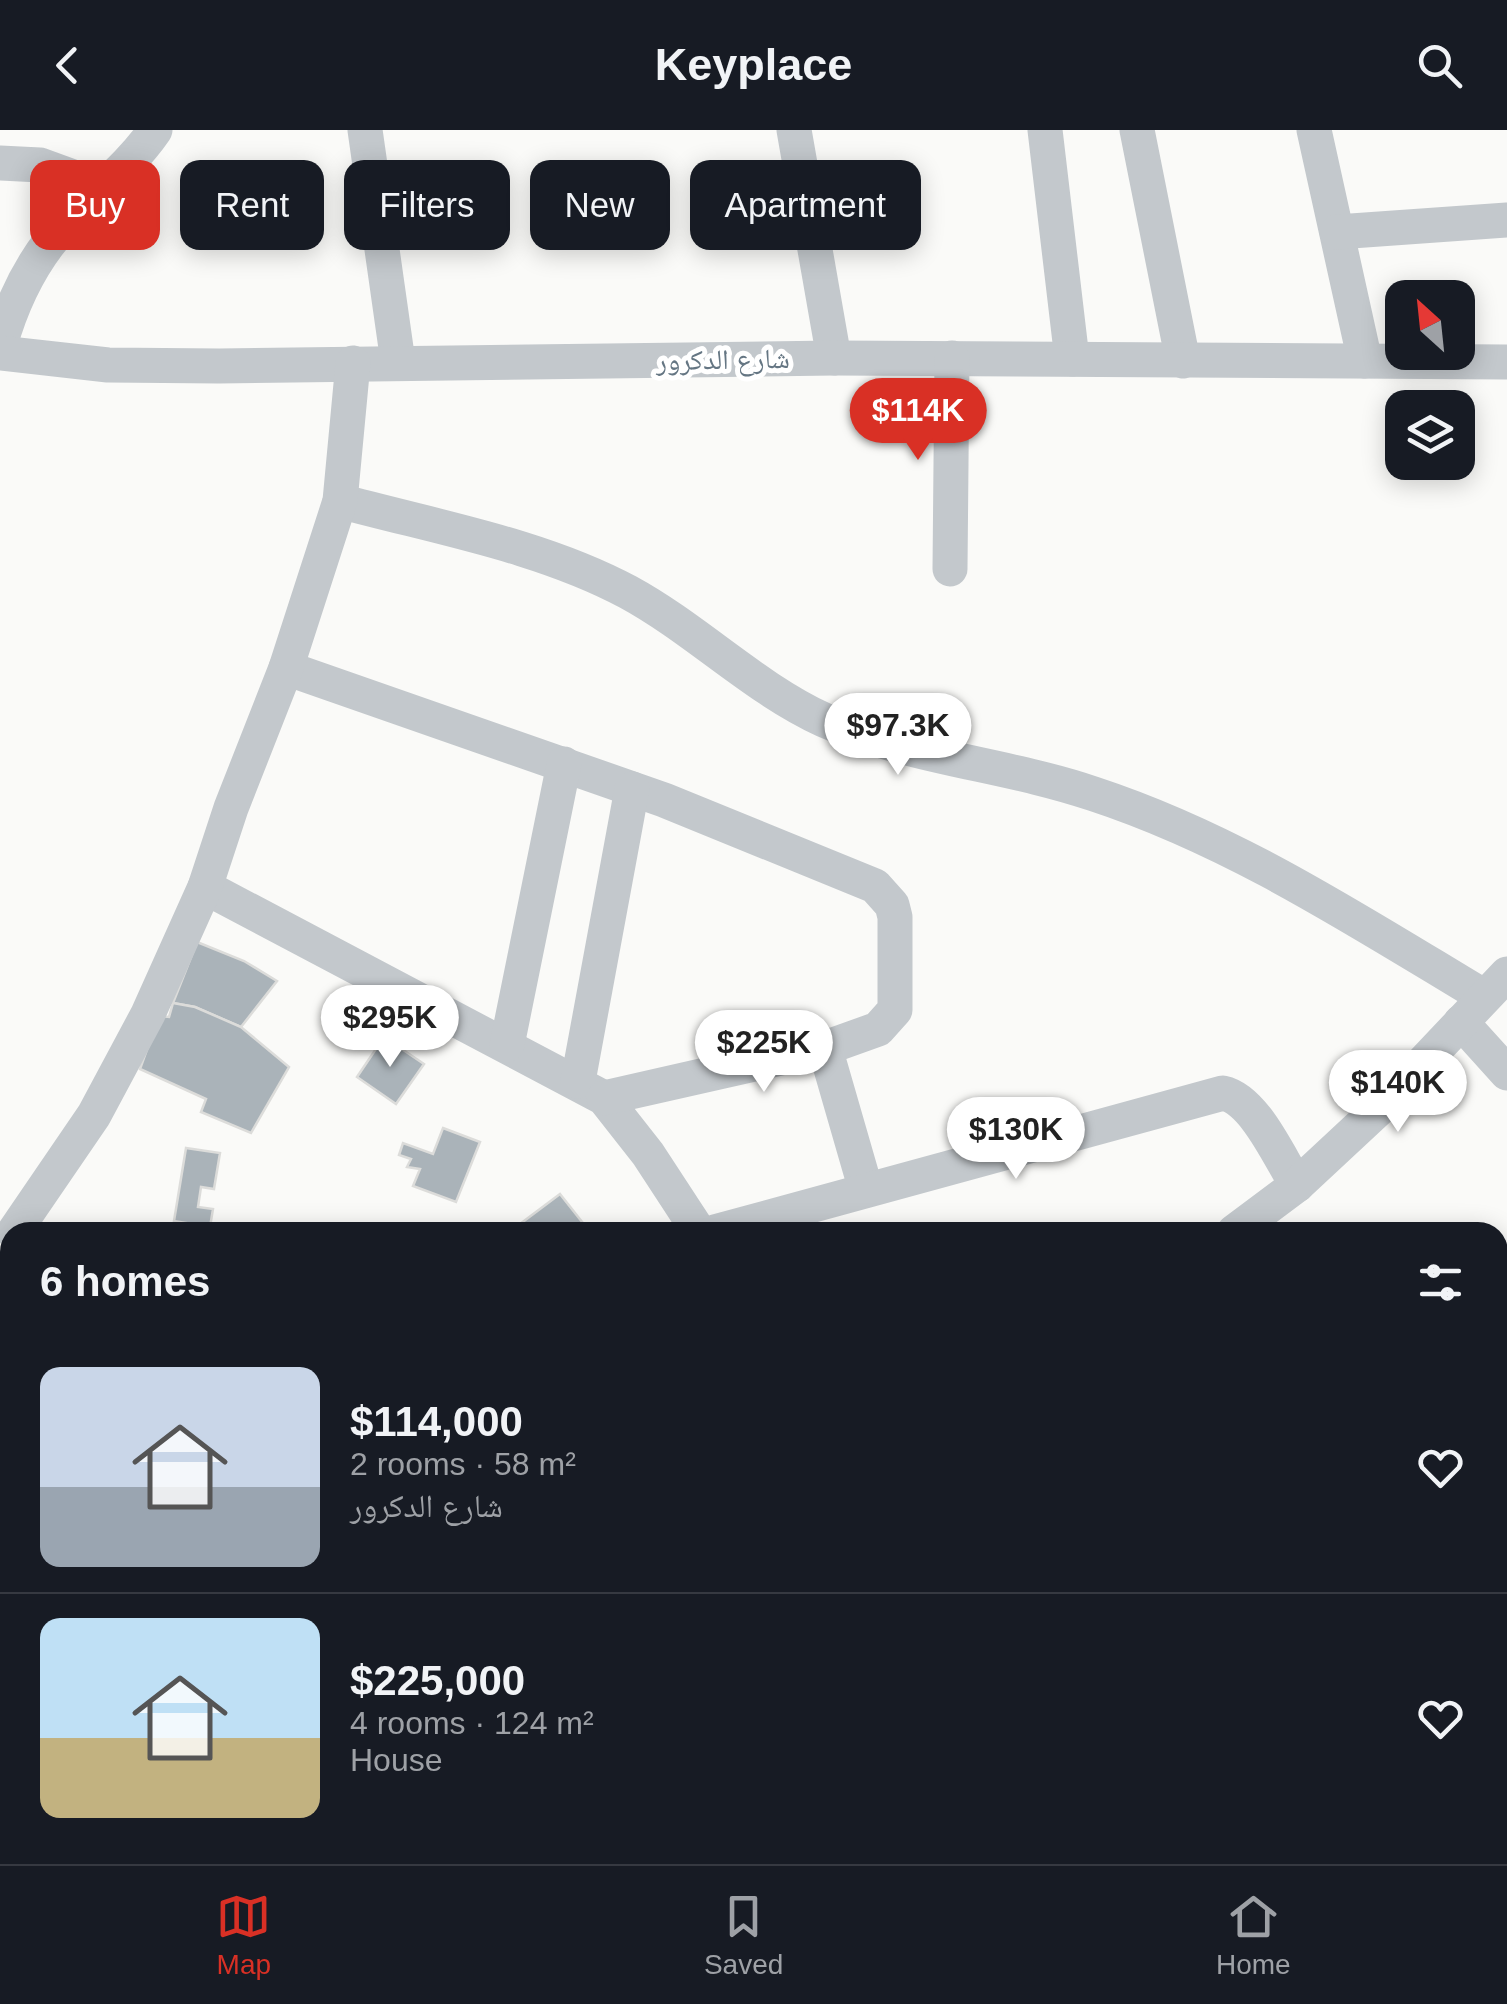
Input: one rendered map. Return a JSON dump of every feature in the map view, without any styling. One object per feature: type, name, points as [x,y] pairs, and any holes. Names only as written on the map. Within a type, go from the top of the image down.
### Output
[{"type":"street","points":[[128,160],[155,130]]},
{"type":"street","points":[[366,130],[398,362]]},
{"type":"street","points":[[794,130],[834,358]]},
{"type":"street","points":[[1045,130],[1072,359]]},
{"type":"street","points":[[1137,130],[1183,360]]},
{"type":"street","points":[[1314,130],[1365,362]]},
{"type":"street","points":[[0,163],[30,164]]},
{"type":"street","points":[[1336,232],[1507,220]]},
{"type":"street","points":[[0,345],[28,273],[45,250]]},
{"type":"street","name":"شارع الدكرور","points":[[0,353],[108,365],[834,358],[1507,362]]},
{"type":"street","points":[[950,569],[952,358]]},
{"type":"street","points":[[21,1222],[94,1116],[148,1014],[205,886],[286,668],[340,501],[353,363]]},
{"type":"street","points":[[340,501],[578,568],[630,593],[823,719],[886,742],[1092,793],[1175,824],[1286,878],[1484,997],[1507,1073]]},
{"type":"street","points":[[286,668],[632,788],[876,886],[885,895],[895,917],[895,1010],[878,1029],[825,1048],[591,1090]]},
{"type":"street","points":[[507,1045],[564,764]]},
{"type":"street","points":[[591,1090],[632,788]]},
{"type":"street","points":[[205,886],[591,1090],[648,1154],[693,1222]]},
{"type":"street","points":[[1247,1222],[1296,1185],[1384,1104],[1484,997]]},
{"type":"street","points":[[825,1048],[866,1190]]},
{"type":"street","points":[[752,1222],[1223,1093],[1236,1096],[1250,1108],[1296,1185]]},
{"type":"building","points":[[197,942],[244,961],[277,981],[241,1027],[195,1007],[173,1003]]},
{"type":"building","points":[[173,1003],[195,1007],[241,1027],[289,1067],[251,1133],[201,1112],[206,1099],[140,1069],[159,1016],[169,1017]]},
{"type":"building","points":[[384,1037],[424,1064],[396,1104],[357,1077]]},
{"type":"building","points":[[443,1128],[480,1142],[456,1202],[413,1186],[420,1169],[407,1167],[411,1159],[399,1155],[403,1143],[433,1154]]},
{"type":"building","points":[[186,1148],[220,1153],[214,1189],[201,1187],[198,1207],[213,1209],[211,1222],[174,1221]]},
{"type":"building","points":[[560,1194],[582,1222],[523,1222]]}]
